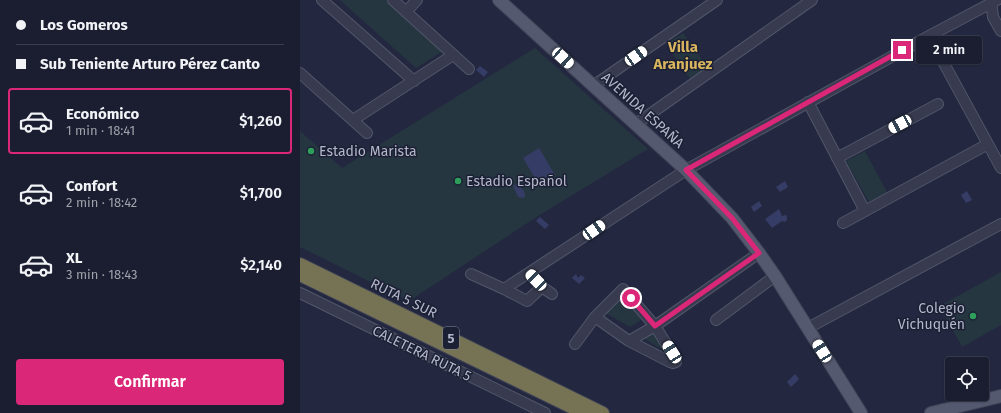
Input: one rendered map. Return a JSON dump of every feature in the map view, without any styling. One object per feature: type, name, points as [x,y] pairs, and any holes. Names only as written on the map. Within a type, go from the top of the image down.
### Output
[{"type":"highway","name":"RUTA 5 SUR","points":[[300,264],[603,413]]},
{"type":"highway","name":"RUTA 5 SUR","points":[[300,275],[583,413]]},
{"type":"main road","name":"AVENIDA ESPAÑA","points":[[499,0],[686,170],[732,218],[775,276],[861,413]]},
{"type":"main road","points":[[931,413],[1001,396]]},
{"type":"street","points":[[322,0],[414,81]]},
{"type":"street","points":[[393,0],[470,69]]},
{"type":"street","points":[[406,12],[417,0]]},
{"type":"street","points":[[593,86],[717,0]]},
{"type":"street","points":[[636,124],[812,0]]},
{"type":"street","points":[[504,289],[686,170],[993,1],[993,17],[1001,32]]},
{"type":"street","points":[[929,36],[1001,168]]},
{"type":"street","points":[[353,120],[453,55]]},
{"type":"street","points":[[300,73],[367,133]]},
{"type":"street","points":[[808,102],[865,211]]},
{"type":"street","points":[[837,158],[938,104]]},
{"type":"street","points":[[843,223],[988,144]]},
{"type":"street","points":[[808,328],[1001,224]]},
{"type":"street","points":[[629,341],[655,326],[759,253]]},
{"type":"street","points":[[471,274],[527,301],[542,287]]},
{"type":"street","points":[[529,274],[542,287],[552,294]]},
{"type":"street","points":[[716,320],[775,276]]},
{"type":"street","points":[[575,344],[595,317],[623,289],[655,326],[672,352],[676,362],[670,362],[629,341],[595,317]]},
{"type":"street","name":"CALETERA RUTA 5","points":[[300,293],[545,413]]},
{"type":"shaded area","points":[[340,0],[387,0],[443,51],[416,68]]},
{"type":"shaded area","points":[[683,33],[708,68],[691,80],[666,44]]},
{"type":"shaded area","name":"Estadio Español","points":[[535,48],[648,149],[538,216],[409,301],[300,247],[300,131],[342,168]]},
{"type":"shaded area","points":[[865,151],[888,194],[870,204],[846,161]]},
{"type":"shaded area","name":"Colegio Vichuquén","points":[[1001,272],[1001,325],[962,347],[940,306]]},
{"type":"shaded area","points":[[625,296],[643,319],[630,327],[604,312]]},
{"type":"shaded area","points":[[649,327],[664,351],[637,334]]},
{"type":"water","points":[[480,66],[488,72],[484,77],[476,70]]},
{"type":"water","points":[[539,148],[555,175],[539,185],[523,158]]},
{"type":"water","points":[[785,181],[788,187],[780,192],[776,187]]},
{"type":"water","points":[[517,184],[524,191],[524,198],[518,197],[513,186]]},
{"type":"water","points":[[967,191],[972,200],[966,203],[961,195]]},
{"type":"water","points":[[759,201],[762,206],[754,212],[751,207]]},
{"type":"water","points":[[779,209],[782,216],[787,216],[787,220],[785,222],[782,221],[772,228],[765,219]]},
{"type":"water","points":[[540,217],[549,225],[545,229],[536,221]]},
{"type":"water","points":[[576,274],[578,278],[581,275],[585,278],[579,284],[572,278]]},
{"type":"water","points":[[795,374],[799,379],[791,387],[787,382]]},
{"type":"place","name":"Estadio Marista","points":[[311,151]]},
{"type":"place","name":"Estadio Español","points":[[458,181]]},
{"type":"place","name":"Colegio Vichuquén","points":[[973,316]]},
{"type":"district","name":"Villa Aranjuez","points":[[683,56]]},
{"type":"route","points":[[631,298],[655,326],[759,253],[732,218],[707,190],[686,170],[902,50]]}]
